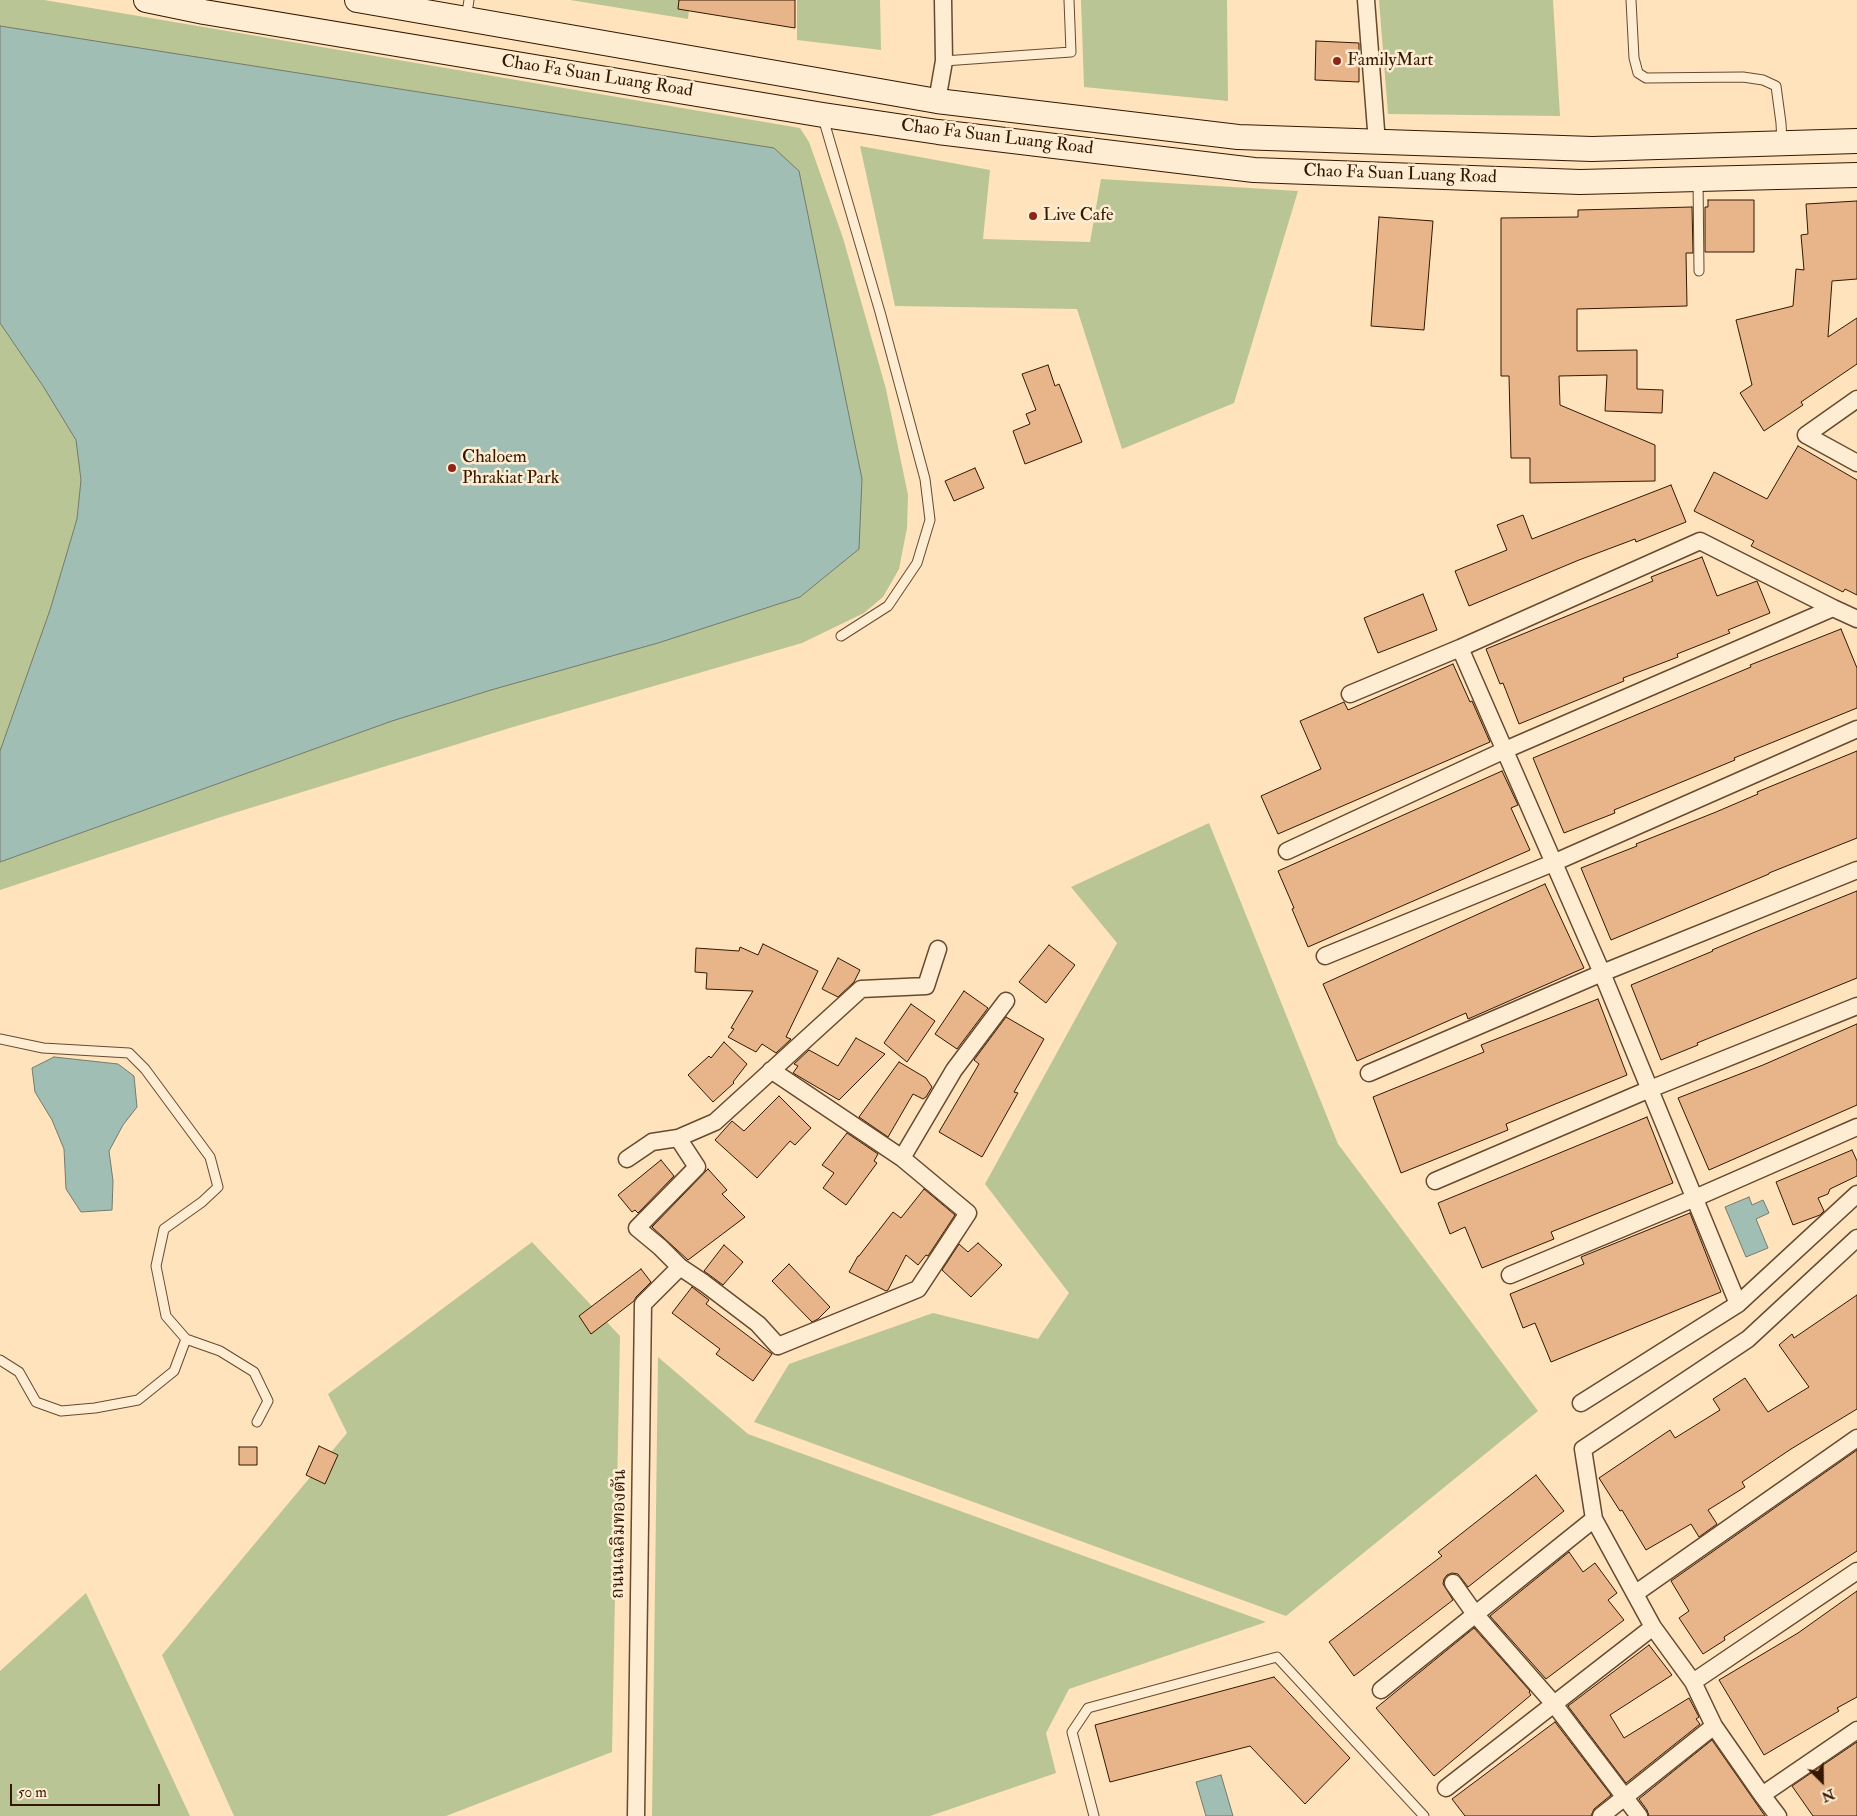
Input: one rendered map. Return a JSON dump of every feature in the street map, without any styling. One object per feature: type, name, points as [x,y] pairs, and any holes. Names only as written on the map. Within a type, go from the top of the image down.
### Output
[{"type":"main road","name":"Chao Fa Suan Luang Road","points":[[146,0],[206,6],[823,115],[938,132],[1254,170],[1580,182],[1857,175]]},
{"type":"main road","name":"Chao Fa Suan Luang Road","points":[[357,0],[468,10],[937,101],[1238,136],[1377,143],[1592,149],[1857,140]]},
{"type":"street","points":[[937,101],[944,61],[943,0]]},
{"type":"street","points":[[1366,0],[1377,143]]},
{"type":"street","points":[[1857,399],[1806,435],[1857,463]]},
{"type":"street","points":[[1350,694],[1460,648],[1700,541],[1857,619]]},
{"type":"street","points":[[1287,851],[1505,750],[1833,608]]},
{"type":"street","points":[[1460,648],[1602,973],[1738,1304]]},
{"type":"street","points":[[1325,956],[1553,864],[1857,729]]},
{"type":"street","points":[[1369,1073],[1602,973],[1857,870]]},
{"type":"street","points":[[627,1159],[652,1142],[678,1138],[715,1122],[860,989],[926,986],[938,949]]},
{"type":"street","points":[[902,1158],[954,1070],[1006,1001]]},
{"type":"street","points":[[1435,1181],[1650,1089],[1857,1006]]},
{"type":"street","points":[[678,1138],[697,1167],[637,1228],[660,1247],[680,1268],[704,1283],[758,1324],[778,1346],[918,1289],[968,1213],[902,1158],[771,1070]]},
{"type":"street","points":[[1510,1275],[1695,1198],[1857,1127]]},
{"type":"street","points":[[1581,1403],[1738,1304],[1857,1194]]},
{"type":"street","points":[[1778,1816],[1714,1726],[1693,1682],[1653,1627],[1594,1518],[1583,1449],[1748,1339],[1857,1238]]},
{"type":"street","name":"ถนนเฉลิมทองตัน","points":[[636,1816],[643,1304],[680,1268]]},
{"type":"street","points":[[1636,1593],[1857,1438]]},
{"type":"street","points":[[1381,1690],[1594,1518]]},
{"type":"street","points":[[1693,1682],[1857,1572]]},
{"type":"street","points":[[1452,1583],[1475,1614],[1554,1704],[1638,1816]]},
{"type":"street","points":[[1446,1788],[1653,1627]]},
{"type":"street","points":[[1601,1816],[1714,1726]]},
{"type":"street","points":[[1762,1796],[1857,1730]]},
{"type":"lane","points":[[944,61],[1070,52],[1069,0]]},
{"type":"lane","points":[[1631,0],[1634,58],[1638,73],[1646,78],[1742,77],[1770,83],[1776,86],[1782,143]]},
{"type":"lane","points":[[823,115],[880,312],[925,479],[930,520],[917,563],[888,606],[841,636]]},
{"type":"lane","points":[[1698,179],[1699,271]]},
{"type":"lane","points":[[0,1039],[43,1048],[129,1053],[145,1069],[210,1157],[218,1186],[202,1202],[164,1229],[156,1266],[166,1316],[186,1339],[220,1351],[254,1372],[268,1401],[257,1422]]},
{"type":"lane","points":[[0,1360],[19,1372],[36,1402],[62,1411],[94,1408],[138,1400],[174,1371],[186,1339]]},
{"type":"lane","points":[[1094,1816],[1072,1732],[1088,1708],[1277,1657],[1424,1816]]},
{"type":"green space","name":"Chaloem Phrakiat Park","points":[[0,0],[44,0],[800,128],[809,142],[843,238],[886,389],[908,495],[907,528],[899,569],[883,597],[864,613],[802,643],[513,727],[221,817],[0,890]]},
{"type":"green space","points":[[570,0],[690,0],[688,19]]},
{"type":"green space","points":[[797,0],[880,0],[881,50],[797,40]]},
{"type":"green space","points":[[1081,0],[1227,0],[1228,101],[1084,87]]},
{"type":"green space","points":[[1379,0],[1553,0],[1560,116],[1388,114]]},
{"type":"green space","points":[[860,146],[990,170],[983,239],[1090,242],[1101,179],[1298,191],[1234,403],[1122,449],[1077,309],[895,306]]},
{"type":"green space","points":[[1209,823],[1338,1144],[1538,1411],[1286,1616],[754,1422],[789,1364],[933,1313],[1038,1339],[1069,1293],[985,1184],[1117,943],[1071,887]]},
{"type":"green space","points":[[532,1242],[620,1336],[612,1752],[446,1816],[234,1816],[162,1655],[347,1433],[328,1394]]},
{"type":"green space","points":[[658,1357],[748,1434],[1266,1622],[1069,1689],[1046,1733],[1056,1773],[930,1816],[652,1816]]},
{"type":"green space","points":[[86,1593],[190,1816],[0,1816],[0,1671]]},
{"type":"water","name":"Chaloem Phrakiat Park","points":[[0,26],[774,148],[799,171],[862,479],[859,549],[800,597],[658,643],[491,690],[392,721],[0,862],[0,751],[50,610],[77,519],[81,480],[76,440],[43,386],[0,323]]},
{"type":"water","points":[[54,1057],[118,1064],[134,1076],[137,1107],[123,1125],[109,1151],[113,1181],[112,1210],[81,1212],[66,1189],[64,1149],[52,1120],[35,1092],[32,1068]]},
{"type":"water","points":[[1749,1197],[1752,1205],[1763,1200],[1769,1213],[1756,1219],[1768,1248],[1746,1257],[1725,1207]]},
{"type":"water","points":[[1221,1775],[1233,1816],[1206,1816],[1196,1782]]},
{"type":"building","points":[[679,0],[795,0],[795,28],[678,9]]},
{"type":"building","name":"FamilyMart","points":[[1316,41],[1359,43],[1359,82],[1315,80]]},
{"type":"building","points":[[1708,200],[1754,200],[1754,252],[1705,252],[1705,207],[1708,207]]},
{"type":"building","points":[[1857,201],[1857,279],[1832,281],[1828,337],[1857,318],[1857,364],[1801,402],[1803,405],[1764,431],[1740,393],[1752,385],[1736,320],[1793,306],[1796,269],[1804,270],[1801,235],[1808,234],[1806,204]]},
{"type":"building","points":[[1692,207],[1693,253],[1686,253],[1687,306],[1577,309],[1577,351],[1637,350],[1637,389],[1663,390],[1662,413],[1605,411],[1607,375],[1559,376],[1560,405],[1655,445],[1655,481],[1530,483],[1530,458],[1511,458],[1509,376],[1501,376],[1501,218],[1578,217],[1578,210]]},
{"type":"building","points":[[1379,217],[1433,221],[1424,330],[1371,326]]},
{"type":"building","points":[[1048,365],[1055,386],[1059,384],[1082,442],[1025,464],[1013,431],[1030,424],[1026,414],[1036,410],[1022,374]]},
{"type":"building","points":[[1798,446],[1857,480],[1857,595],[1845,589],[1843,592],[1751,546],[1754,541],[1694,511],[1714,472],[1767,499]]},
{"type":"building","points":[[975,468],[984,488],[954,501],[945,481]]},
{"type":"building","points":[[1671,485],[1686,522],[1636,542],[1635,539],[1579,560],[1469,606],[1455,571],[1507,550],[1497,525],[1523,515],[1532,539]]},
{"type":"building","points":[[1702,557],[1717,596],[1757,581],[1770,613],[1728,630],[1730,633],[1677,654],[1678,657],[1623,678],[1624,681],[1519,724],[1503,683],[1500,684],[1486,649],[1653,581],[1651,577]]},
{"type":"building","points":[[1423,594],[1437,630],[1378,653],[1364,618]]},
{"type":"building","points":[[1841,629],[1857,668],[1857,708],[1734,758],[1735,760],[1614,810],[1615,813],[1564,833],[1533,758],[1751,667],[1750,665]]},
{"type":"building","points":[[1453,664],[1490,742],[1278,834],[1261,796],[1321,769],[1300,721],[1344,702],[1348,710]]},
{"type":"building","points":[[1857,751],[1857,838],[1611,940],[1581,868],[1637,846],[1636,844],[1716,812],[1758,794],[1757,792]]},
{"type":"building","points":[[1502,771],[1518,805],[1511,808],[1530,850],[1308,947],[1278,871]]},
{"type":"building","points":[[1545,884],[1584,968],[1468,1019],[1466,1013],[1357,1061],[1323,984]]},
{"type":"building","points":[[1857,891],[1857,978],[1697,1043],[1698,1045],[1661,1060],[1631,985]]},
{"type":"building","points":[[763,944],[818,971],[786,1037],[791,1039],[776,1053],[762,1044],[756,1052],[728,1037],[734,1029],[731,1028],[753,991],[706,989],[707,973],[695,972],[696,948],[739,951],[740,947],[758,955]]},
{"type":"building","points":[[1049,945],[1075,965],[1046,1003],[1019,982]]},
{"type":"building","points":[[838,958],[860,970],[854,982],[838,997],[822,989]]},
{"type":"building","points":[[964,991],[988,1008],[957,1049],[935,1034]]},
{"type":"building","points":[[1598,999],[1627,1075],[1506,1124],[1508,1130],[1401,1173],[1373,1097],[1484,1052],[1481,1045]]},
{"type":"building","points":[[911,1004],[935,1021],[907,1062],[884,1043]]},
{"type":"building","points":[[1006,1017],[1044,1039],[1014,1092],[1018,1093],[982,1157],[939,1132],[979,1064],[974,1060]]},
{"type":"building","points":[[1857,1024],[1857,1105],[1709,1170],[1678,1098],[1763,1065]]},
{"type":"building","points":[[856,1038],[885,1054],[839,1100],[793,1073],[798,1066],[794,1064],[809,1050],[838,1066]]},
{"type":"building","points":[[724,1042],[747,1064],[734,1083],[713,1102],[688,1075],[709,1056],[711,1058]]},
{"type":"building","points":[[899,1062],[926,1078],[932,1087],[923,1099],[913,1094],[888,1137],[859,1117]]},
{"type":"building","points":[[779,1096],[811,1128],[795,1145],[790,1141],[757,1178],[715,1140],[732,1121],[744,1131]]},
{"type":"building","points":[[1647,1117],[1673,1183],[1551,1232],[1554,1239],[1482,1268],[1465,1227],[1450,1234],[1438,1203]]},
{"type":"building","points":[[847,1133],[878,1154],[874,1161],[877,1163],[846,1205],[823,1188],[834,1173],[822,1165]]},
{"type":"building","points":[[1852,1150],[1857,1161],[1857,1176],[1830,1189],[1828,1194],[1818,1198],[1824,1211],[1820,1215],[1793,1225],[1776,1182]]},
{"type":"building","points":[[661,1160],[674,1176],[638,1213],[635,1210],[632,1212],[618,1195]]},
{"type":"building","points":[[708,1169],[727,1190],[722,1194],[745,1217],[688,1260],[652,1227]]},
{"type":"building","points":[[924,1189],[955,1215],[928,1256],[926,1255],[918,1265],[906,1255],[886,1291],[849,1272],[858,1256],[893,1212],[901,1218]]},
{"type":"building","points":[[1690,1213],[1721,1292],[1551,1362],[1535,1323],[1523,1328],[1510,1294],[1584,1264],[1581,1257]]},
{"type":"building","points":[[978,1243],[1002,1265],[971,1297],[942,1270],[959,1244],[968,1252]]},
{"type":"building","points":[[724,1245],[743,1262],[723,1285],[704,1271]]},
{"type":"building","points":[[789,1264],[830,1307],[818,1319],[812,1322],[772,1281]]},
{"type":"building","points":[[641,1269],[651,1282],[634,1301],[591,1334],[579,1316]]},
{"type":"building","points":[[692,1287],[709,1300],[706,1304],[772,1354],[753,1381],[716,1354],[720,1349],[672,1313]]},
{"type":"building","points":[[1857,1295],[1857,1409],[1791,1449],[1742,1482],[1745,1487],[1708,1510],[1717,1524],[1699,1537],[1691,1524],[1646,1550],[1622,1510],[1620,1511],[1599,1478],[1670,1430],[1675,1438],[1720,1410],[1713,1399],[1745,1378],[1768,1412],[1809,1387],[1779,1345],[1792,1334],[1794,1338]]},
{"type":"building","points":[[319,1446],[338,1455],[325,1484],[306,1475]]},
{"type":"building","points":[[239,1447],[257,1447],[257,1465],[239,1465]]},
{"type":"building","points":[[1857,1450],[1857,1551],[1724,1637],[1725,1640],[1703,1654],[1679,1618],[1689,1611],[1671,1581]]},
{"type":"building","points":[[1536,1475],[1564,1511],[1468,1587],[1458,1574],[1452,1573],[1447,1575],[1443,1584],[1453,1600],[1354,1676],[1329,1642],[1442,1556],[1438,1552]]},
{"type":"building","points":[[1569,1552],[1583,1572],[1595,1563],[1617,1593],[1608,1600],[1624,1620],[1546,1679],[1490,1616]]},
{"type":"building","points":[[1857,1591],[1857,1697],[1837,1708],[1839,1711],[1764,1755],[1719,1680],[1798,1633]]},
{"type":"building","points":[[1474,1628],[1530,1691],[1531,1695],[1434,1776],[1376,1708]]},
{"type":"building","points":[[1649,1645],[1672,1675],[1610,1715],[1624,1738],[1689,1698],[1699,1717],[1696,1719],[1700,1724],[1626,1783],[1568,1706]]},
{"type":"building","points":[[1274,1677],[1350,1758],[1305,1804],[1250,1746],[1110,1782],[1095,1725]]},
{"type":"building","points":[[1555,1722],[1611,1795],[1594,1809],[1591,1816],[1465,1816],[1452,1799]]},
{"type":"building","points":[[1712,1740],[1765,1816],[1649,1816],[1639,1799]]},
{"type":"building","points":[[1857,1742],[1857,1816],[1813,1816],[1792,1786]]},
{"type":"place","name":"FamilyMart","points":[[1337,61]]},
{"type":"place","name":"Live Cafe","points":[[1033,216]]},
{"type":"place","name":"Chaloem Phrakiat Park","points":[[452,468]]}]
